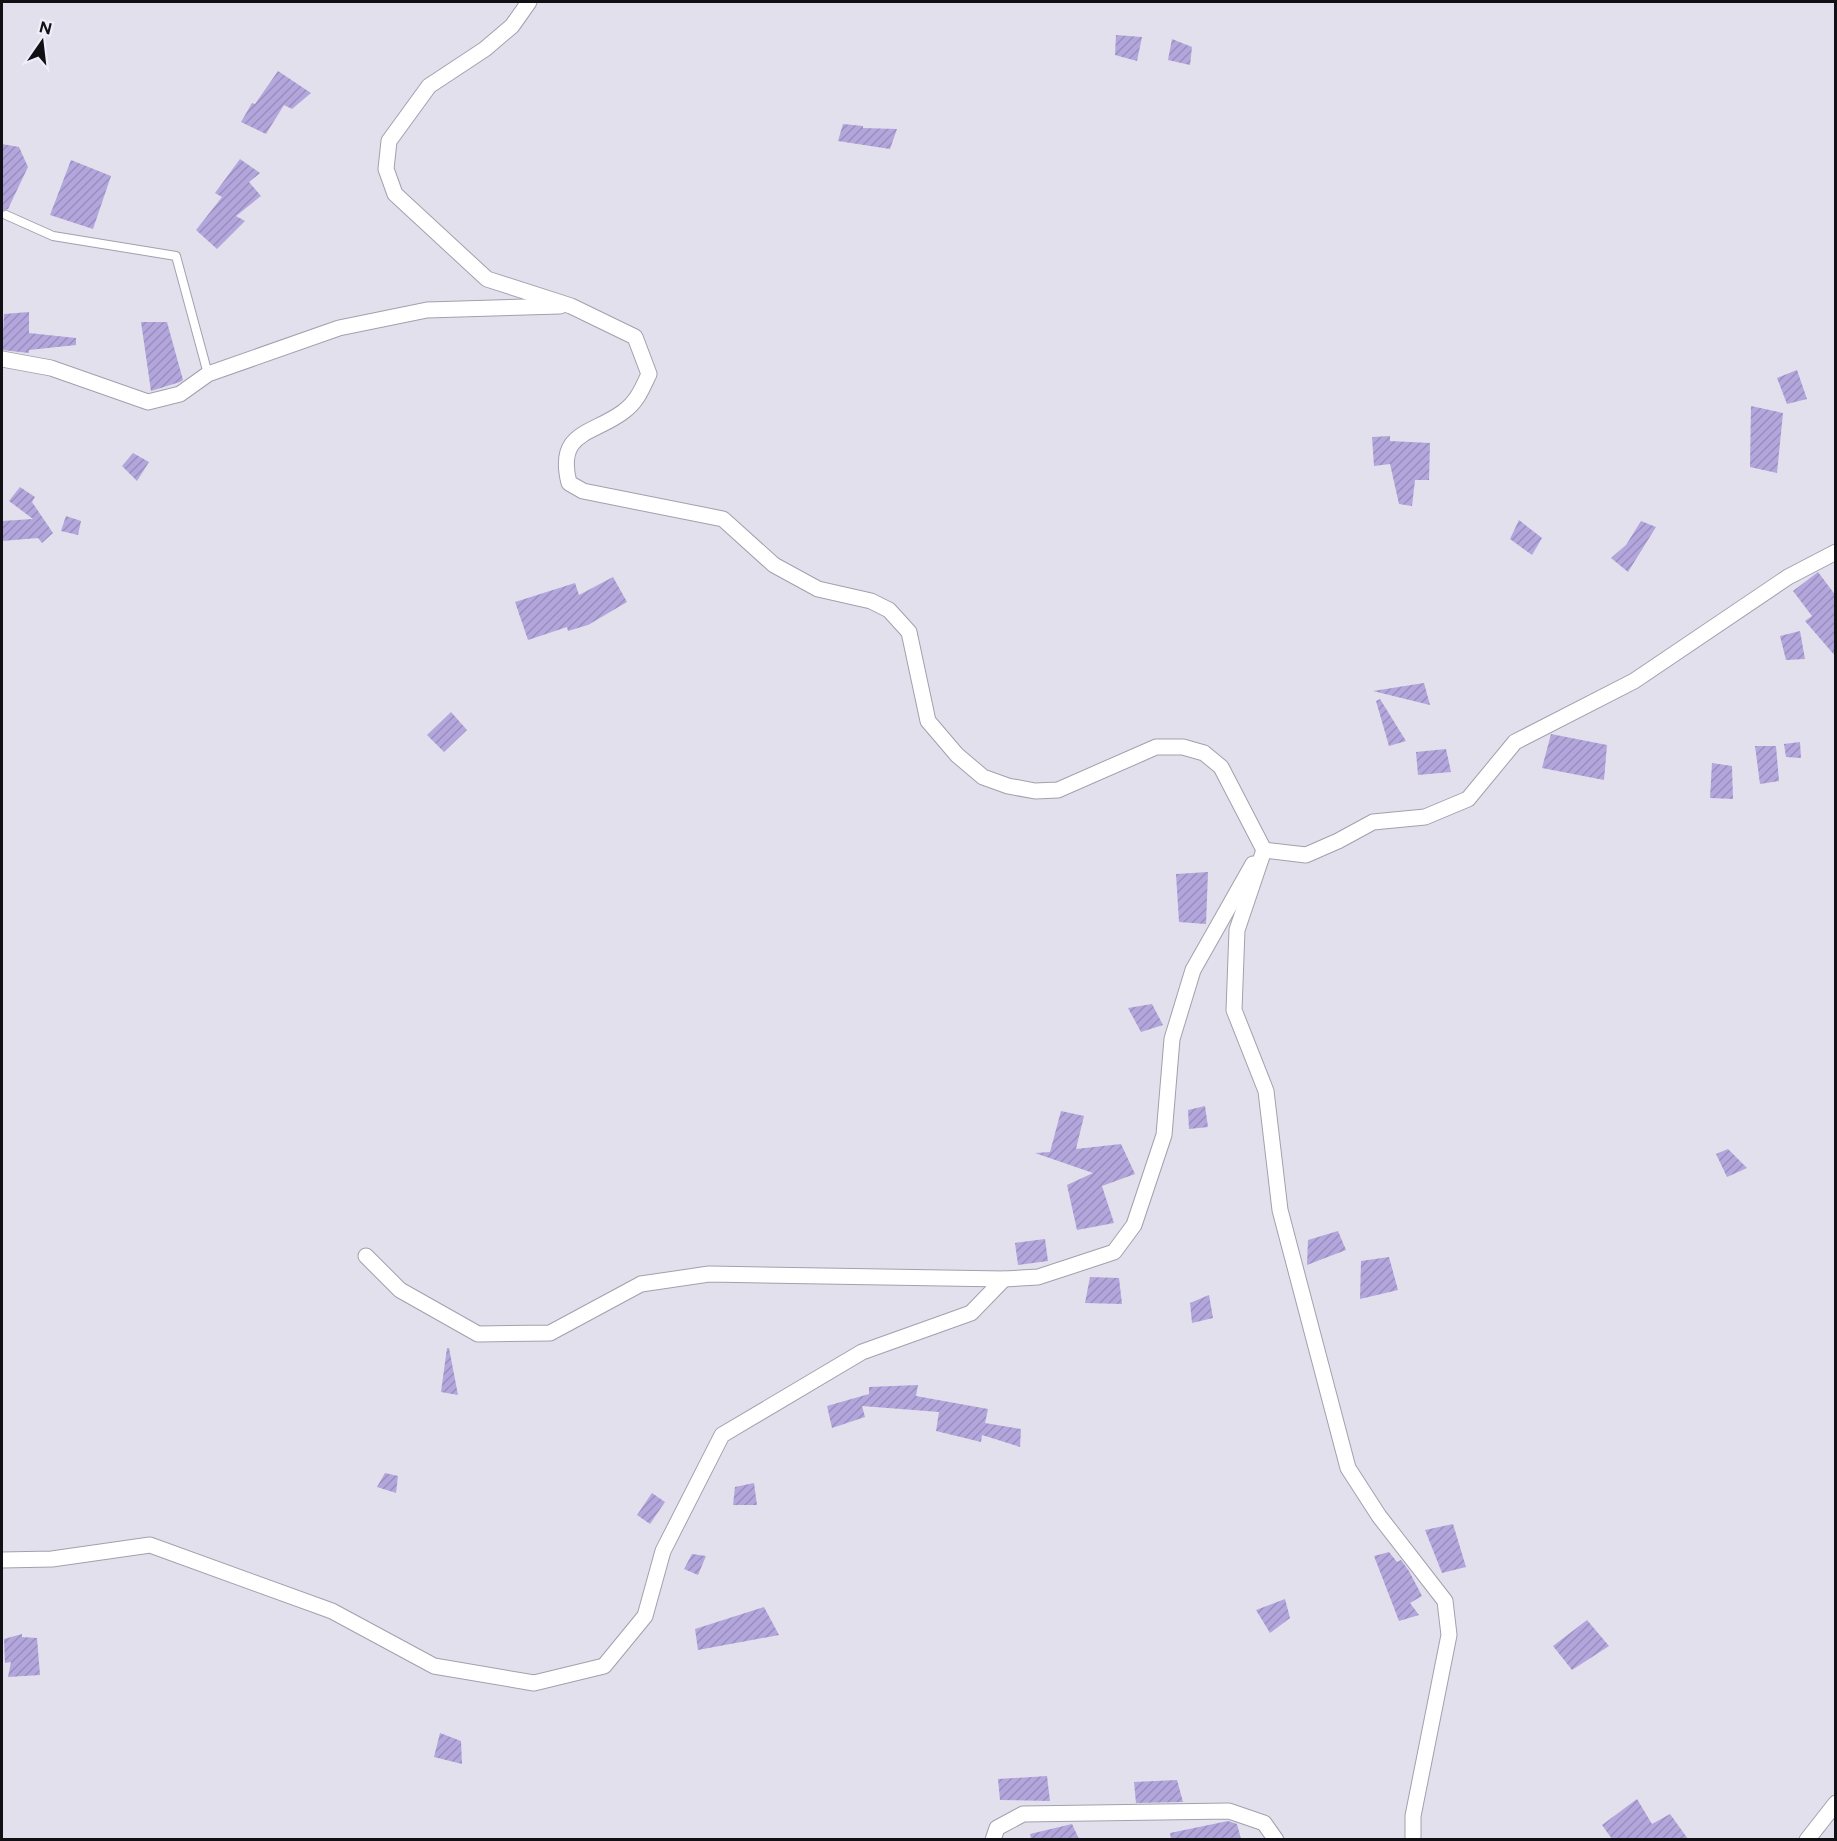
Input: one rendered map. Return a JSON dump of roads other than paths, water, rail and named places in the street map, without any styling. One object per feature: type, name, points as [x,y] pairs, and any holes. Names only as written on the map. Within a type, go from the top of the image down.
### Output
[{"type":"street","points":[[529,2],[512,26],[485,50],[429,86],[389,141],[386,169],[395,194],[488,279],[570,306],[635,337],[649,374],[638,398],[623,412],[580,434],[567,449],[565,468],[569,483],[583,491],[723,519],[774,565],[818,589],[871,601],[889,610],[909,632],[928,721],[957,755],[983,777],[1008,786],[1035,791],[1059,790],[1156,747],[1183,747],[1204,753],[1221,767],[1264,850],[1236,930],[1234,1010],[1266,1091],[1280,1210],[1348,1468],[1379,1515],[1445,1601],[1449,1635],[1413,1816],[1413,1839]]},
{"type":"street","points":[[2,359],[51,368],[148,402],[180,394],[208,374],[339,328],[427,310],[570,306]]},
{"type":"street","points":[[1264,850],[1306,855],[1373,822],[1425,817],[1468,799],[1515,742],[1634,681],[1788,577],[1836,552]]},
{"type":"street","points":[[366,1256],[400,1290],[478,1334],[550,1333],[640,1284],[709,1274],[1004,1279],[1038,1277],[1114,1252],[1134,1225],[1164,1135],[1172,1039],[1193,970],[1241,882],[1264,850]]},
{"type":"street","points":[[2,1560],[52,1559],[150,1545],[332,1611],[434,1666],[534,1683],[604,1666],[645,1616],[663,1551],[722,1435],[862,1352],[971,1313],[1004,1279]]},
{"type":"street","points":[[1807,1839],[1836,1803]]},
{"type":"street","points":[[993,1839],[997,1828],[1023,1814],[1229,1811],[1264,1824],[1276,1839]]},
{"type":"lane","points":[[6,215],[53,236],[176,256],[208,374]]}]
